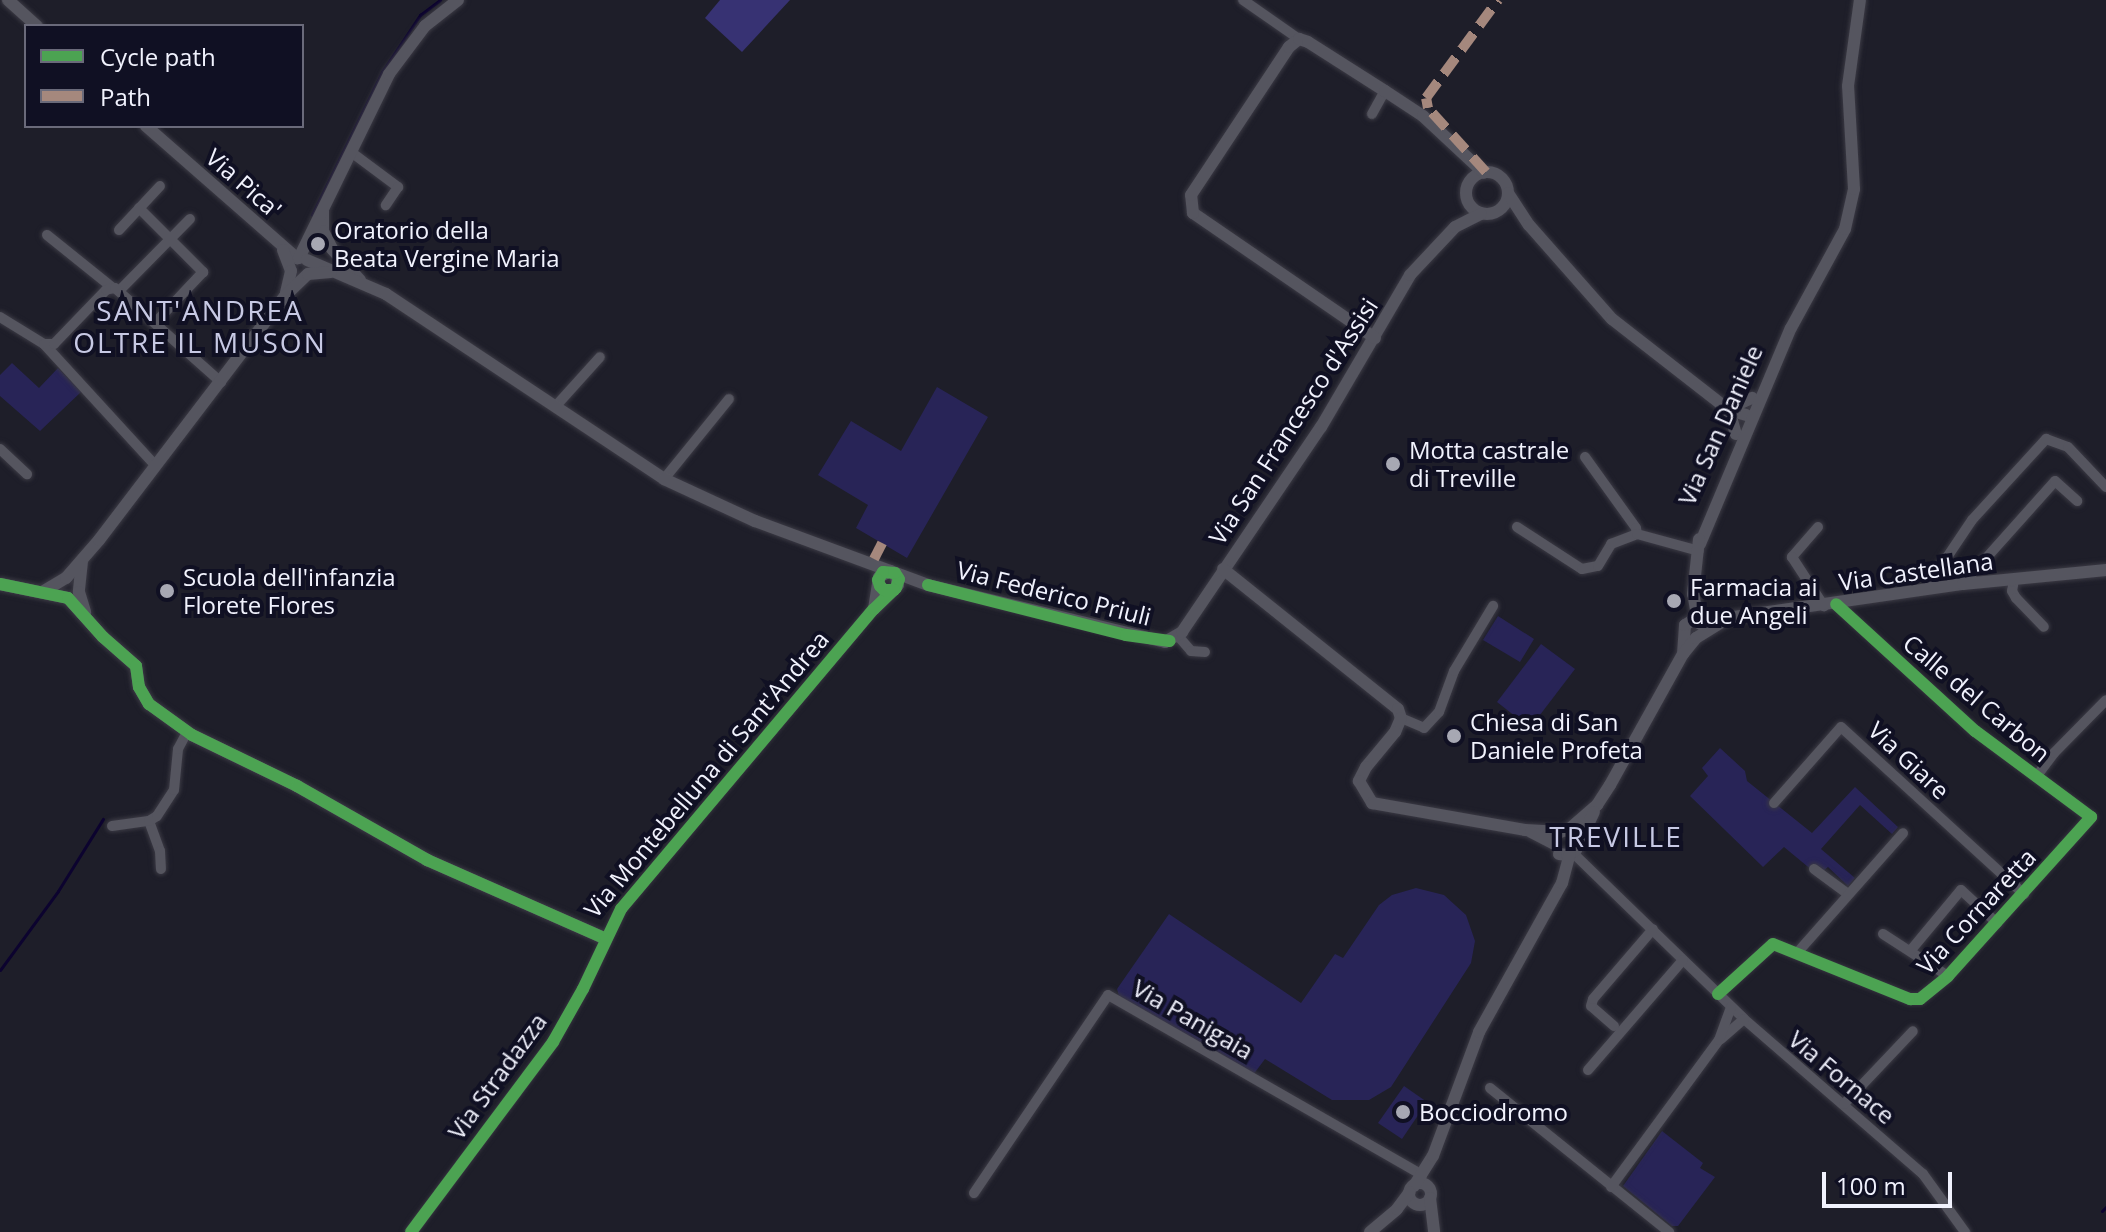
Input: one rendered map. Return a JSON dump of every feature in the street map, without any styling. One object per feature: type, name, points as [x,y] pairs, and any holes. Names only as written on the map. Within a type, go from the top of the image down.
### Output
[{"type":"street","points":[[8,0],[35,24]]},
{"type":"street","points":[[0,584],[20,591],[69,588],[82,561],[285,296],[308,239],[389,74],[425,26],[458,0]]},
{"type":"street","points":[[1243,0],[1299,39],[1423,116],[1459,153],[1484,173],[1499,176],[1508,193],[1499,211],[1481,214],[1473,209],[1466,196],[1470,182],[1459,153]]},
{"type":"street","name":"Via San Daniele","points":[[1700,547],[1757,394],[1839,242],[1852,204],[1854,189],[1848,86],[1860,0]]},
{"type":"street","points":[[1299,39],[1289,47],[1191,195],[1191,206],[1198,220],[1375,338]]},
{"type":"street","points":[[1372,114],[1385,91]]},
{"type":"street","name":"Via Pica'","points":[[148,128],[300,265]]},
{"type":"street","points":[[351,152],[398,187],[386,205]]},
{"type":"street","points":[[1470,182],[1484,173]]},
{"type":"street","points":[[119,230],[160,186]]},
{"type":"street","name":"Via San Daniele","points":[[1508,193],[1529,225],[1612,319],[1715,397],[1740,412],[1736,434],[1701,521],[1695,628]]},
{"type":"street","name":"Via San Francesco d'Assisi","points":[[1455,227],[1466,196]]},
{"type":"street","points":[[139,208],[203,274],[155,323]]},
{"type":"street","points":[[323,208],[323,231],[332,249],[369,287]]},
{"type":"street","name":"Via San Daniele","points":[[1499,211],[1516,215],[1529,225]]},
{"type":"street","name":"Via San Francesco d'Assisi","points":[[1174,638],[1321,427],[1410,275],[1455,227],[1481,214]]},
{"type":"street","points":[[44,344],[54,344],[190,219]]},
{"type":"street","points":[[47,235],[155,323],[221,382]]},
{"type":"street","points":[[300,265],[335,272],[394,300],[664,479],[762,524],[928,585]]},
{"type":"street","points":[[0,317],[44,344],[82,389],[155,465]]},
{"type":"street","points":[[555,407],[600,357]]},
{"type":"street","points":[[1738,449],[1735,446],[1740,412],[1757,394]]},
{"type":"street","points":[[664,479],[729,399]]},
{"type":"street","points":[[1925,590],[1972,520],[2046,439],[2068,447],[2106,487]]},
{"type":"street","points":[[0,449],[27,474]]},
{"type":"street","points":[[1585,457],[1636,528],[1637,534]]},
{"type":"street","points":[[1963,584],[2055,481],[2077,501]]},
{"type":"street","points":[[1517,527],[1582,569],[1598,566],[1611,544],[1637,534],[1700,547]]},
{"type":"street","name":"Via Castellana","points":[[1818,527],[1792,557],[1830,605]]},
{"type":"street","points":[[850,558],[884,590],[928,585]]},
{"type":"street","points":[[1223,569],[1395,706],[1401,718],[1424,728],[1439,712],[1454,671],[1493,606]]},
{"type":"street","name":"Via Castellana","points":[[1695,628],[1963,584],[2106,570]]},
{"type":"street","points":[[874,609],[881,574],[892,572]]},
{"type":"street","points":[[874,609],[895,589],[899,579],[892,572]]},
{"type":"street","name":"Via Castellana","points":[[2014,580],[2012,591],[2016,598],[2044,627]]},
{"type":"street","name":"Via Federico Priuli","points":[[928,585],[1126,635],[1174,638]]},
{"type":"street","name":"Via Montebelluna di Sant'Andrea","points":[[69,588],[87,618],[136,666],[139,687],[149,704],[187,732],[297,786],[427,860],[604,938],[621,909],[874,609]]},
{"type":"street","name":"Calle del Carbon","points":[[1830,605],[1965,722],[2091,817],[2090,820]]},
{"type":"street","points":[[1370,1232],[1397,1209],[1433,1156],[1474,1043],[1551,898],[1566,850],[1597,805],[1695,628]]},
{"type":"street","points":[[1174,638],[1191,651],[1205,652]]},
{"type":"street","points":[[2036,777],[2054,753],[2106,700]]},
{"type":"street","points":[[1401,718],[1395,732],[1366,767],[1359,781],[1372,803],[1525,830],[1564,831],[1576,838],[1566,850]]},
{"type":"street","name":"Via Giare","points":[[1774,803],[1841,727],[2024,894]]},
{"type":"street","points":[[112,826],[149,821],[157,816],[174,790],[178,749],[187,732]]},
{"type":"street","points":[[1564,831],[1597,805]]},
{"type":"street","name":"Via Cornaretta","points":[[1718,994],[1773,944],[1916,1000],[1948,976],[2090,820]]},
{"type":"street","points":[[149,821],[160,851],[161,869]]},
{"type":"street","points":[[1525,830],[1566,850]]},
{"type":"street","points":[[1564,831],[1566,850]]},
{"type":"street","points":[[1797,953],[1903,833]]},
{"type":"street","name":"Via Fornace","points":[[1566,850],[1653,929],[1744,1019],[1923,1174],[1965,1232]]},
{"type":"street","points":[[1814,869],[1848,894]]},
{"type":"street","points":[[1911,950],[1961,890],[1997,923]]},
{"type":"street","points":[[1614,1026],[1591,1006],[1593,999],[1653,929]]},
{"type":"street","points":[[1883,934],[1948,976]]},
{"type":"street","name":"Via Stradazza","points":[[411,1232],[553,1042],[589,977],[604,938]]},
{"type":"street","points":[[1588,1070],[1683,960]]},
{"type":"street","name":"Via Panigaia","points":[[974,1193],[1108,995],[1416,1184],[1424,1184],[1430,1194]]},
{"type":"street","points":[[1719,1040],[1731,1007]]},
{"type":"street","points":[[1611,1187],[1719,1040],[1744,1019]]},
{"type":"street","points":[[1844,1104],[1913,1031]]},
{"type":"street","points":[[1490,1088],[1669,1232]]},
{"type":"street","points":[[1433,1156],[1430,1194],[1434,1228]]},
{"type":"street","name":"Via Panigaia","points":[[1416,1184],[1411,1198],[1434,1228]]},
{"type":"street","points":[[1397,1209],[1418,1205],[1430,1194]]},
{"type":"shaded area","points":[[720,0],[790,0],[742,52],[705,18]]},
{"type":"shaded area","points":[[12,363],[39,388],[58,368],[81,392],[40,431],[0,396],[0,375]]},
{"type":"shaded area","points":[[937,387],[988,417],[907,558],[856,528],[868,505],[818,475],[851,421],[901,451]]},
{"type":"shaded area","points":[[1498,616],[1534,639],[1520,662],[1483,640]]},
{"type":"shaded area","points":[[1541,644],[1575,669],[1530,728],[1497,702]]},
{"type":"shaded area","points":[[1720,748],[1745,771],[1747,781],[1812,833],[1855,787],[1898,827],[1892,834],[1860,805],[1821,849],[1855,878],[1848,886],[1828,867],[1822,872],[1813,871],[1784,847],[1763,867],[1690,796],[1708,776],[1702,768]]},
{"type":"shaded area","points":[[1416,888],[1444,895],[1466,915],[1475,941],[1471,963],[1391,1087],[1369,1100],[1332,1100],[1265,1059],[1253,1075],[1130,1006],[1119,996],[1117,989],[1169,914],[1301,1003],[1335,954],[1343,958],[1379,905],[1392,895]]},
{"type":"shaded area","name":"Bocciodromo","points":[[1404,1086],[1427,1102],[1402,1139],[1378,1123]]},
{"type":"shaded area","points":[[1662,1131],[1703,1163],[1700,1168],[1715,1177],[1678,1226],[1672,1226],[1623,1186]]},
{"type":"waterway","points":[[312,215],[382,72],[420,15],[440,0]]},
{"type":"waterway","points":[[0,970],[58,891],[103,819]]},
{"type":"waterway","points":[[2102,1211],[2106,1207]]},
{"type":"marked path","points":[[1486,172],[1428,108],[1426,98],[1498,0]]},
{"type":"marked path","points":[[874,559],[882,543]]},
{"type":"cycle path","points":[[411,1232],[553,1042],[583,989],[621,909],[874,609],[896,588],[899,579],[895,573],[883,572],[878,580],[880,586],[884,590],[894,590]]},
{"type":"cycle path","points":[[0,584],[68,598],[103,637],[136,666],[139,687],[149,704],[192,735],[297,786],[427,860],[604,938]]},
{"type":"cycle path","points":[[928,585],[1126,635],[1170,641]]},
{"type":"cycle path","points":[[1718,994],[1773,944],[1910,999],[1920,999],[1948,976],[2091,817],[1975,731],[1836,604]]},
{"type":"place","name":"Oratorio della Beata Vergine Maria","points":[[318,244]]},
{"type":"place","name":"Motta castrale di Treville","points":[[1393,464]]},
{"type":"place","name":"Scuola dell'infanzia Florete Flores","points":[[167,591]]},
{"type":"place","name":"Farmacia ai due Angeli","points":[[1674,601]]},
{"type":"place","name":"Chiesa di San Daniele Profeta","points":[[1454,736]]},
{"type":"place","name":"Bocciodromo","points":[[1403,1112]]},
{"type":"district","name":"SANT'ANDREA OLTRE IL MUSON","points":[[200,326]]},
{"type":"district","name":"TREVILLE","points":[[1616,836]]}]
